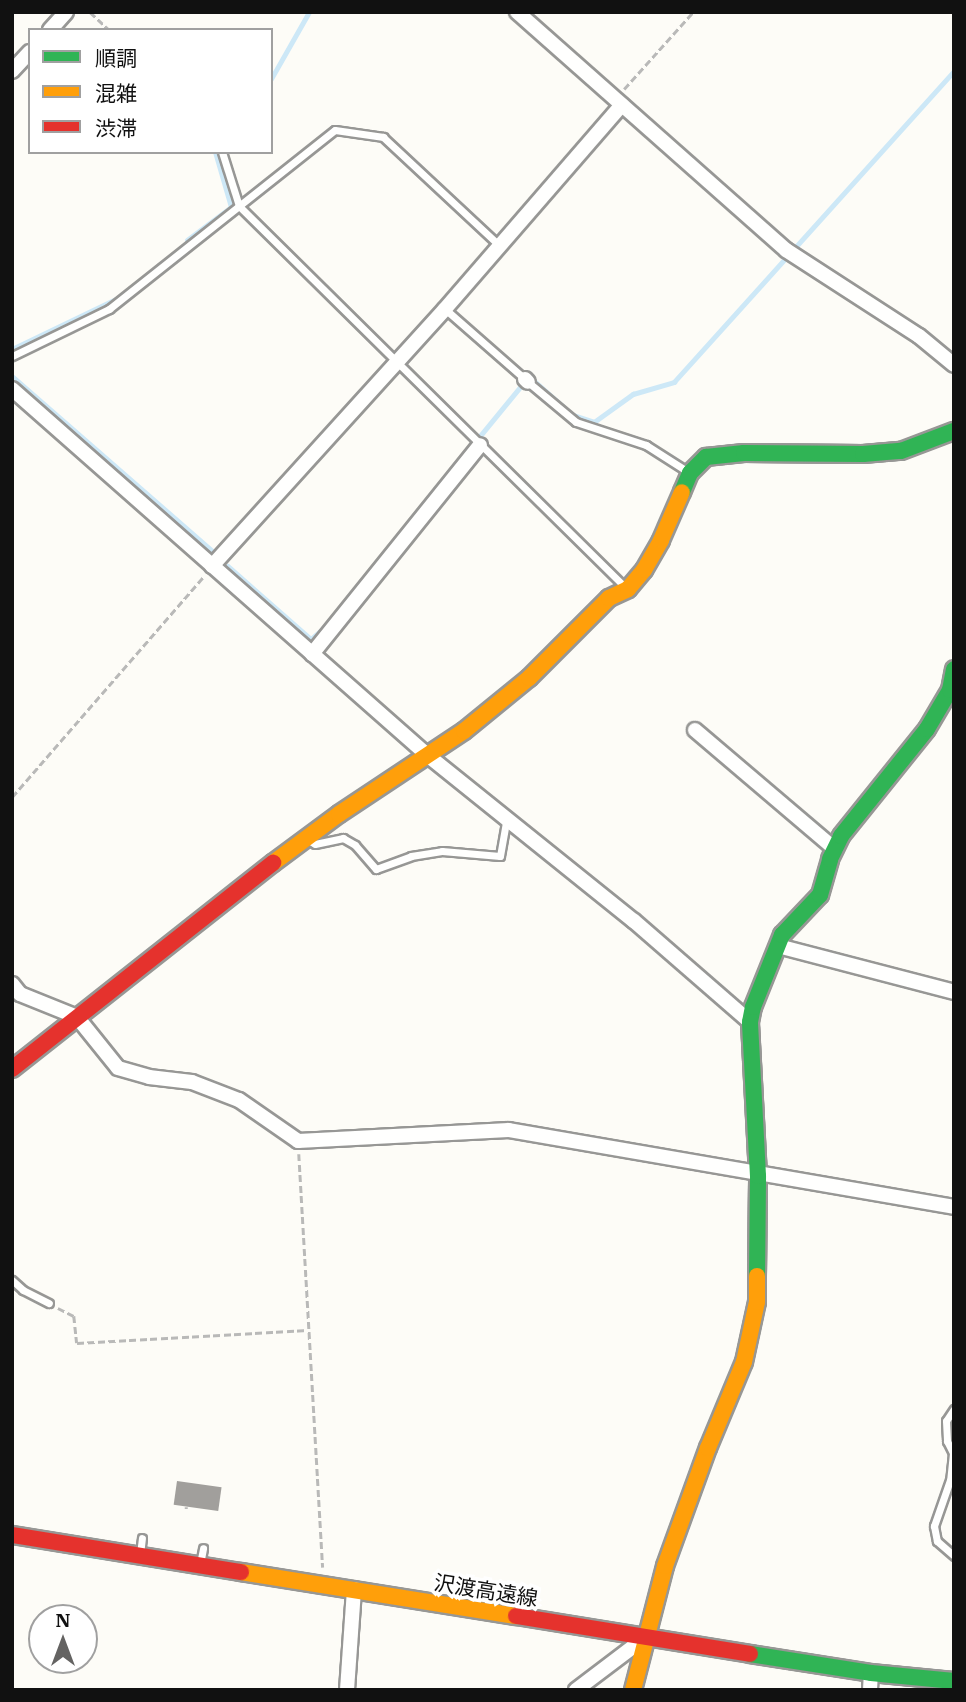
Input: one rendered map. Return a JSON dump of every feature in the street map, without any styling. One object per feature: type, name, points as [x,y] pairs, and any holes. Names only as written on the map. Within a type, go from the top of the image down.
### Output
[{"type":"street","points":[[52,28],[66,12]]},
{"type":"street","points":[[517,12],[789,253],[919,335],[954,365]]},
{"type":"street","points":[[12,71],[28,54]]},
{"type":"street","points":[[212,566],[444,309],[618,102]]},
{"type":"street","points":[[12,389],[426,754],[506,821],[634,921],[750,1022]]},
{"type":"street","points":[[12,1069],[222,900],[426,754],[464,731],[529,678],[582,623],[609,598],[628,589],[644,570],[661,540],[690,473],[706,457],[744,453],[863,454],[901,451],[954,431]]},
{"type":"street","points":[[312,654],[480,446]]},
{"type":"street","points":[[633,1690],[665,1566],[708,1448],[744,1363],[752,1332],[757,1302],[758,1176],[750,1022],[782,935],[820,895],[841,836],[928,729],[950,690],[954,669]]},
{"type":"street","points":[[695,730],[835,849]]},
{"type":"street","points":[[778,946],[954,992]]},
{"type":"street","points":[[12,984],[20,994],[77,1017],[118,1068],[149,1077],[192,1082],[239,1100],[298,1141],[509,1130],[758,1176],[954,1207]]},
{"type":"street","name":"沢渡高遠線","points":[[12,1535],[871,1673],[954,1681]]},
{"type":"street","points":[[347,1690],[354,1589]]},
{"type":"street","points":[[576,1690],[646,1637]]},
{"type":"street","points":[[870,1690],[871,1673]]},
{"type":"lane","points":[[12,356],[109,309],[335,130],[383,137],[499,245]]},
{"type":"lane","points":[[223,154],[239,206],[628,589]]},
{"type":"lane","points":[[444,309],[576,422],[646,445],[690,473]]},
{"type":"lane","points":[[306,838],[314,844],[343,838],[355,845],[376,869],[411,856],[442,851],[500,856],[506,821]]},
{"type":"lane","points":[[12,1280],[23,1290],[48,1303]]},
{"type":"lane","points":[[954,1409],[946,1421],[947,1441],[953,1453],[950,1480],[934,1527],[937,1542],[954,1556]]},
{"type":"lane","points":[[140,1555],[142,1538]]},
{"type":"lane","points":[[200,1565],[203,1548]]},
{"type":"path","points":[[90,12],[107,28]]},
{"type":"path","points":[[618,102],[693,12]]},
{"type":"path","points":[[12,797],[212,566]]},
{"type":"path","points":[[298,1141],[324,1584]]},
{"type":"path","points":[[48,1303],[74,1316],[77,1343],[309,1330]]},
{"type":"building","points":[[177,1481],[222,1487],[218,1511],[174,1505]]},
{"type":"waterway","points":[[273,75],[309,12]]},
{"type":"waterway","points":[[531,378],[573,415],[594,422],[633,394],[674,382],[954,71]]},
{"type":"waterway","points":[[187,240],[231,207],[216,154]]},
{"type":"waterway","points":[[12,349],[120,297]]},
{"type":"waterway","points":[[12,376],[217,555]]},
{"type":"waterway","points":[[480,436],[525,381]]},
{"type":"waterway","points":[[228,566],[311,639],[327,625]]},
{"type":"traffic: fast","points":[[682,492],[690,473],[706,457],[744,453],[863,454],[901,451],[954,431]]},
{"type":"traffic: fast","points":[[757,1276],[758,1176],[750,1022],[753,1007],[782,935],[820,895],[830,859],[841,836],[927,729],[950,690],[954,669]]},
{"type":"traffic: fast","points":[[750,1654],[871,1673],[954,1681]]},
{"type":"traffic: slow","points":[[273,863],[339,814],[464,731],[529,678],[609,598],[628,589],[644,570],[661,540],[682,492]]},
{"type":"traffic: slow","points":[[633,1690],[665,1566],[708,1448],[744,1362],[757,1302],[757,1276]]},
{"type":"traffic: slow","points":[[241,1572],[516,1616]]},
{"type":"traffic: jam","points":[[12,1069],[273,863]]},
{"type":"traffic: jam","points":[[12,1535],[241,1572]]},
{"type":"traffic: jam","points":[[516,1616],[750,1654]]}]
